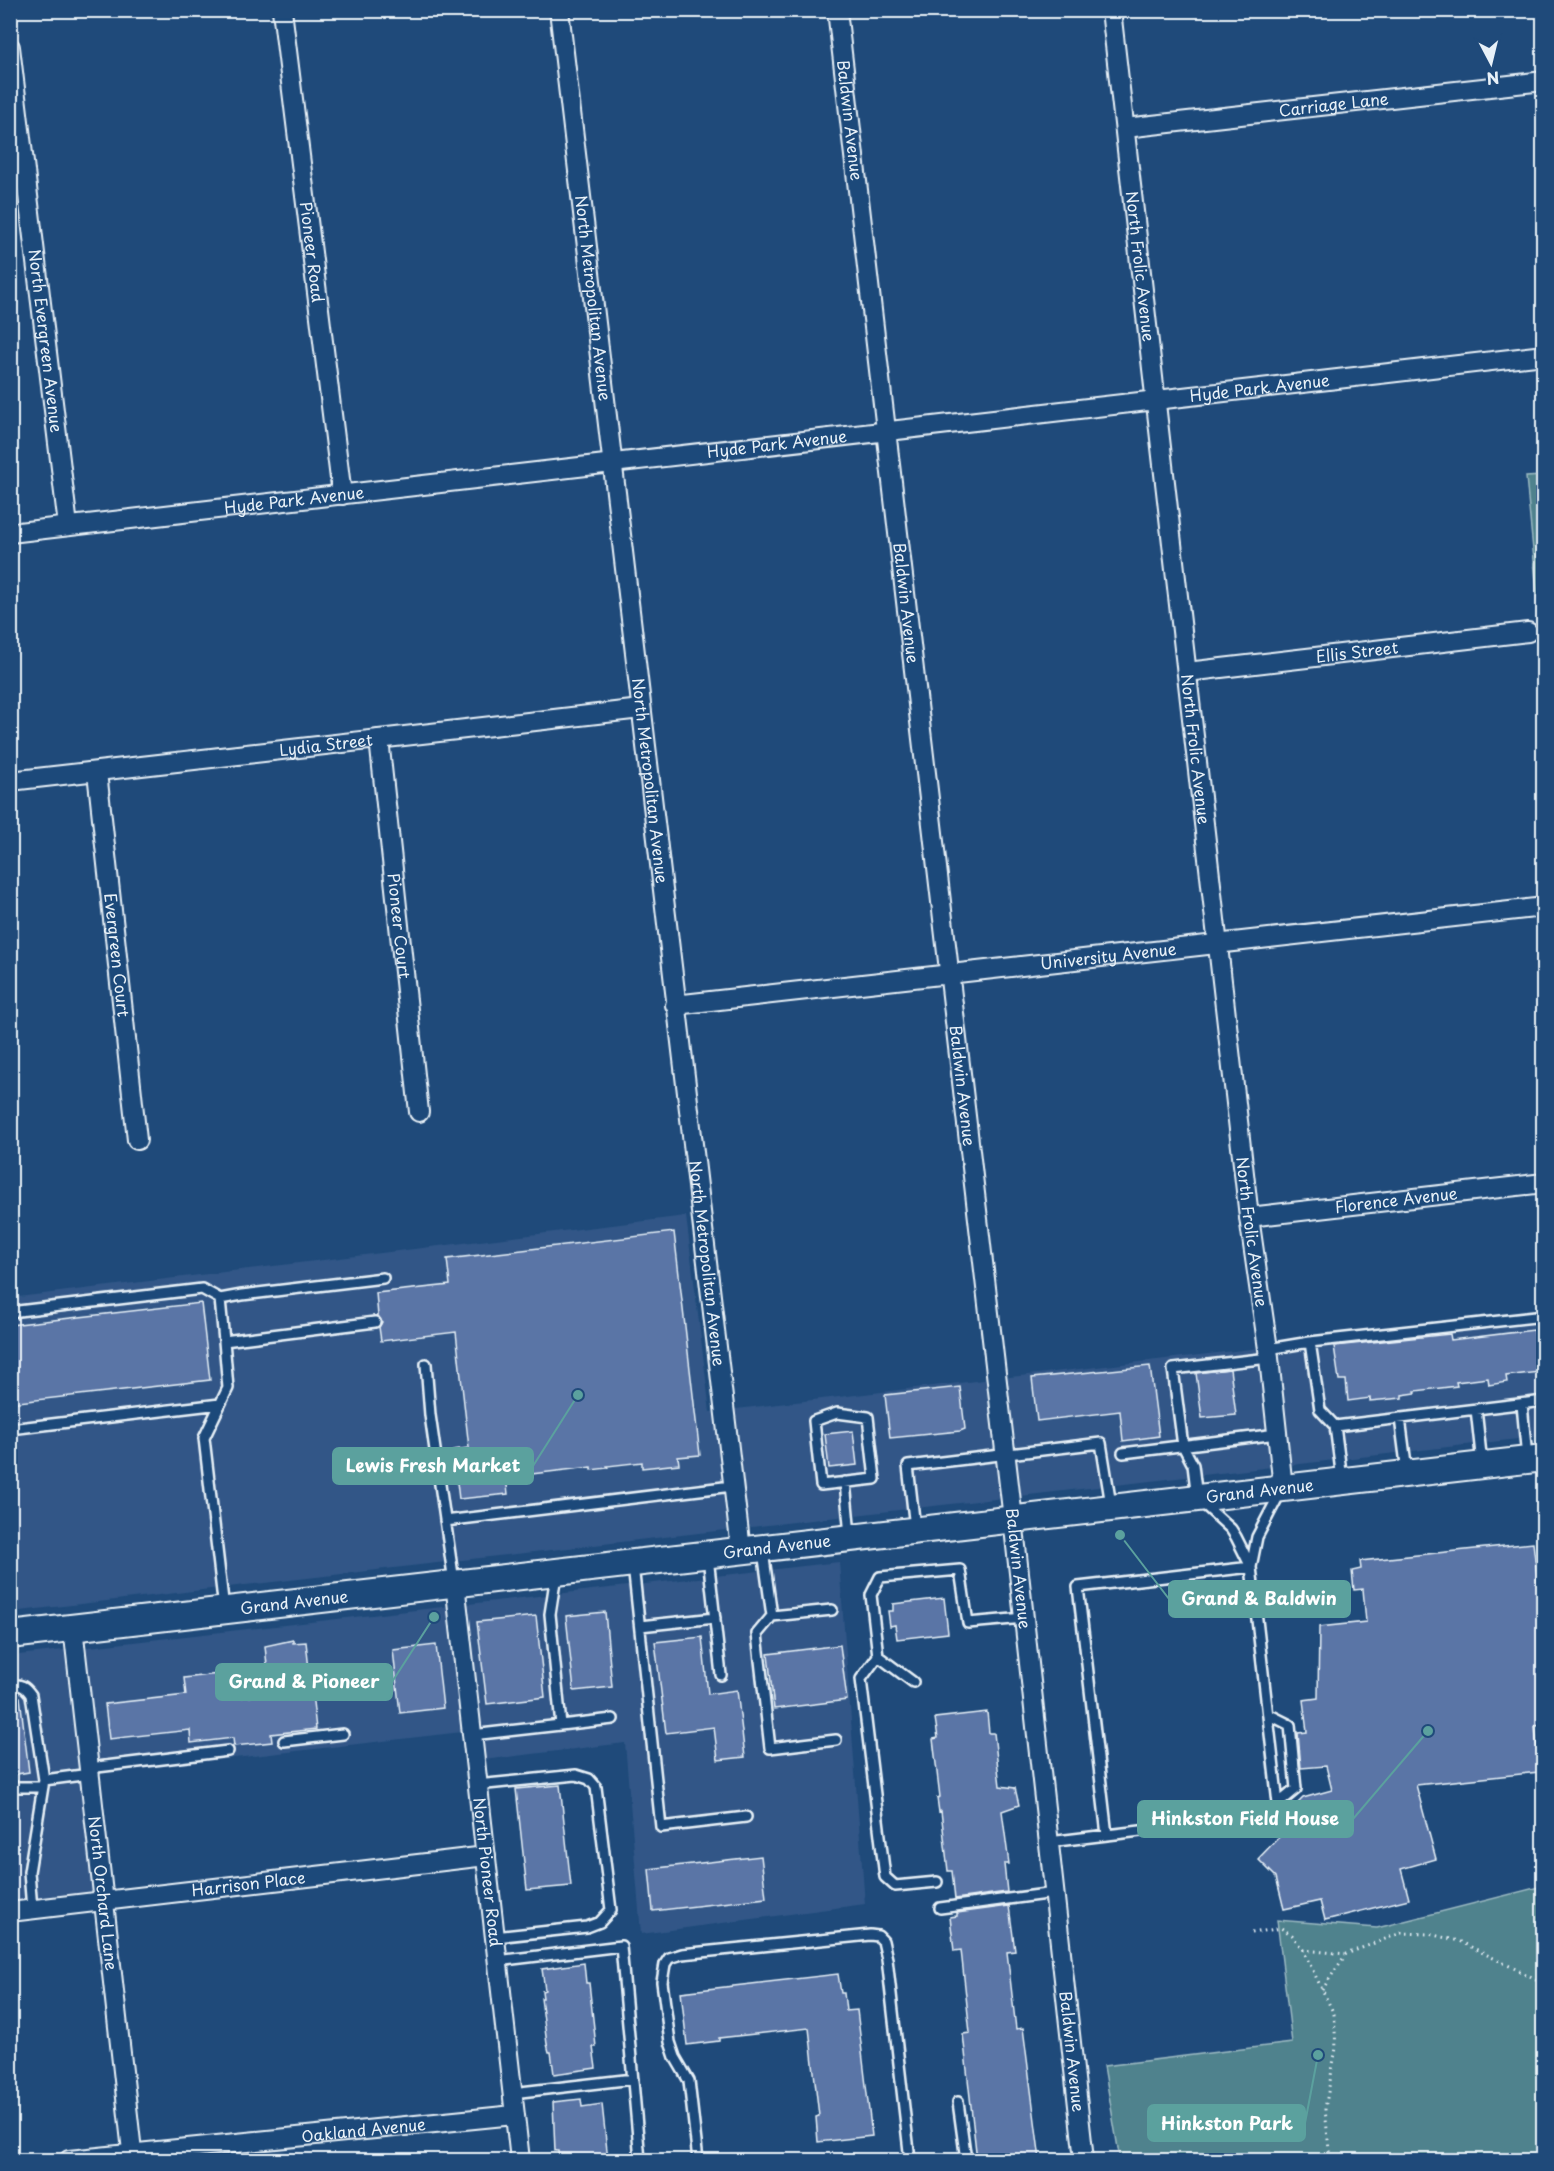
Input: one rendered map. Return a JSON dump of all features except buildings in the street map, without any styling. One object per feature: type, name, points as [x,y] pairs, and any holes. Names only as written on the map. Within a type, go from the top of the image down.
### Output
[{"type":"main road","name":"Grand Avenue","points":[[10,1635],[1535,1459]]},
{"type":"street","name":"Pioneer Road","points":[[282,10],[342,495]]},
{"type":"street","name":"North Metropolitan Avenue","points":[[559,10],[732,1486],[752,1549]]},
{"type":"street","name":"Baldwin Avenue","points":[[837,10],[1006,1454],[1084,2160]]},
{"type":"street","name":"North Frolic Avenue","points":[[1111,10],[1282,1488]]},
{"type":"street","name":"North Evergreen Avenue","points":[[10,47],[68,526]]},
{"type":"street","name":"Carriage Lane","points":[[1125,128],[1544,81]]},
{"type":"street","name":"Hyde Park Avenue","points":[[10,533],[1544,355]]},
{"type":"street","name":"Ellis Street","points":[[1187,672],[1528,632]]},
{"type":"street","name":"Lydia Street","points":[[10,782],[641,709]]},
{"type":"street","name":"Pioneer Court","points":[[378,739],[419,1112]]},
{"type":"street","name":"Evergreen Court","points":[[97,772],[137,1140]]},
{"type":"street","name":"University Avenue","points":[[675,1005],[1544,907]]},
{"type":"street","name":"Florence Avenue","points":[[1250,1217],[1544,1182]]},
{"type":"street","name":"North Pioneer Road","points":[[454,1583],[520,2160]]},
{"type":"street","name":"North Orchard Lane","points":[[73,1627],[133,2157]]},
{"type":"street","name":"Harrison Place","points":[[10,1912],[486,1856]]},
{"type":"street","name":"Oakland Avenue","points":[[69,2160],[133,2157],[514,2115]]},
{"type":"lane","points":[[10,1312],[202,1289],[220,1299],[383,1278]]},
{"type":"lane","points":[[220,1299],[228,1388],[204,1438],[224,1609]]},
{"type":"lane","points":[[1251,1567],[1231,1529],[1197,1498],[1193,1465],[1183,1446],[1173,1369],[1268,1354],[1310,1342],[1544,1316]]},
{"type":"lane","points":[[224,1341],[375,1322]]},
{"type":"lane","points":[[1310,1342],[1320,1410],[1335,1426],[1342,1481]]},
{"type":"lane","points":[[426,1364],[430,1415],[454,1583]]},
{"type":"lane","points":[[1335,1426],[1544,1401]]},
{"type":"lane","points":[[10,1429],[220,1404]]},
{"type":"lane","points":[[1522,1404],[1535,1459]]},
{"type":"lane","points":[[1476,1409],[1482,1465]]},
{"type":"lane","points":[[837,1413],[868,1417],[874,1479],[845,1482],[821,1485],[814,1421],[837,1413]]},
{"type":"lane","points":[[1400,1418],[1407,1474]]},
{"type":"lane","points":[[1123,1453],[1277,1434]]},
{"type":"lane","points":[[915,1530],[908,1466],[1101,1443],[1111,1508]]},
{"type":"lane","points":[[845,1482],[851,1538]]},
{"type":"lane","points":[[445,1521],[732,1486]]},
{"type":"lane","points":[[1278,1804],[1251,1567],[1261,1525],[1282,1488]]},
{"type":"lane","points":[[752,1549],[772,1616]]},
{"type":"lane","points":[[707,1554],[721,1675]]},
{"type":"lane","points":[[632,1563],[662,1827],[746,1817]]},
{"type":"lane","points":[[1107,1835],[1078,1587],[1251,1567]]},
{"type":"lane","points":[[937,1882],[895,1886],[885,1877],[861,1679],[878,1656],[871,1595],[880,1577],[960,1570],[968,1623],[1024,1618]]},
{"type":"lane","points":[[556,1572],[550,1614],[561,1725]]},
{"type":"lane","points":[[832,1610],[772,1616],[757,1634],[770,1748],[836,1740]]},
{"type":"lane","points":[[640,1626],[714,1618]]},
{"type":"lane","points":[[878,1656],[913,1682]]},
{"type":"lane","points":[[10,1685],[19,1684],[26,1687],[31,1695],[43,1784],[29,1872],[32,1910]]},
{"type":"lane","points":[[1049,1842],[1269,1814],[1296,1789],[1290,1725],[1268,1714]]},
{"type":"lane","points":[[472,1735],[613,1719]]},
{"type":"lane","points":[[284,1741],[343,1734]]},
{"type":"lane","points":[[10,1787],[43,1784],[89,1771],[228,1751]]},
{"type":"lane","points":[[477,1785],[576,1775],[589,1779],[596,1787],[611,1910],[600,1922],[587,1927],[495,1937]]},
{"type":"lane","points":[[940,1908],[1054,1893]]},
{"type":"lane","points":[[698,2160],[689,2081],[675,2057],[670,2042],[662,1982],[665,1964],[669,1958],[682,1954],[870,1935],[878,1936],[883,1941],[887,1959],[910,2160]]},
{"type":"lane","points":[[497,1960],[621,1946],[640,2160]]},
{"type":"lane","points":[[512,2093],[633,2079]]},
{"type":"lane","points":[[958,2102],[966,2160]]},
{"type":"path","points":[[1252,1933],[1281,1928],[1292,1935],[1303,1950],[1334,2014],[1336,2048],[1325,2109],[1330,2160]]},
{"type":"path","points":[[1303,1950],[1346,1954],[1401,1934],[1429,1934],[1459,1941],[1544,1983]]},
{"type":"path","points":[[1322,1990],[1346,1954]]},
{"type":"shaded area","points":[[686,1216],[710,1412],[1543,1315],[1543,1436],[11,1612],[10,1298]]},
{"type":"shaded area","points":[[839,1562],[865,1904],[641,1934],[625,1743],[466,1762],[462,1732],[96,1774],[107,1899],[11,1910],[10,1656]]},
{"type":"green space","points":[[1544,476],[1543,654],[1526,477]]},
{"type":"green space","points":[[1543,1886],[1543,2160],[1120,2160],[1104,2066],[1292,2043],[1277,1920],[1377,1928]]},
{"type":"place","name":"Lewis Fresh Market","points":[[578,1395]]},
{"type":"place","name":"Grand & Baldwin","points":[[1120,1535]]},
{"type":"place","name":"Grand & Pioneer","points":[[434,1617]]},
{"type":"place","name":"Hinkston Field House","points":[[1428,1731]]},
{"type":"place","name":"Hinkston Park","points":[[1318,2055]]}]
